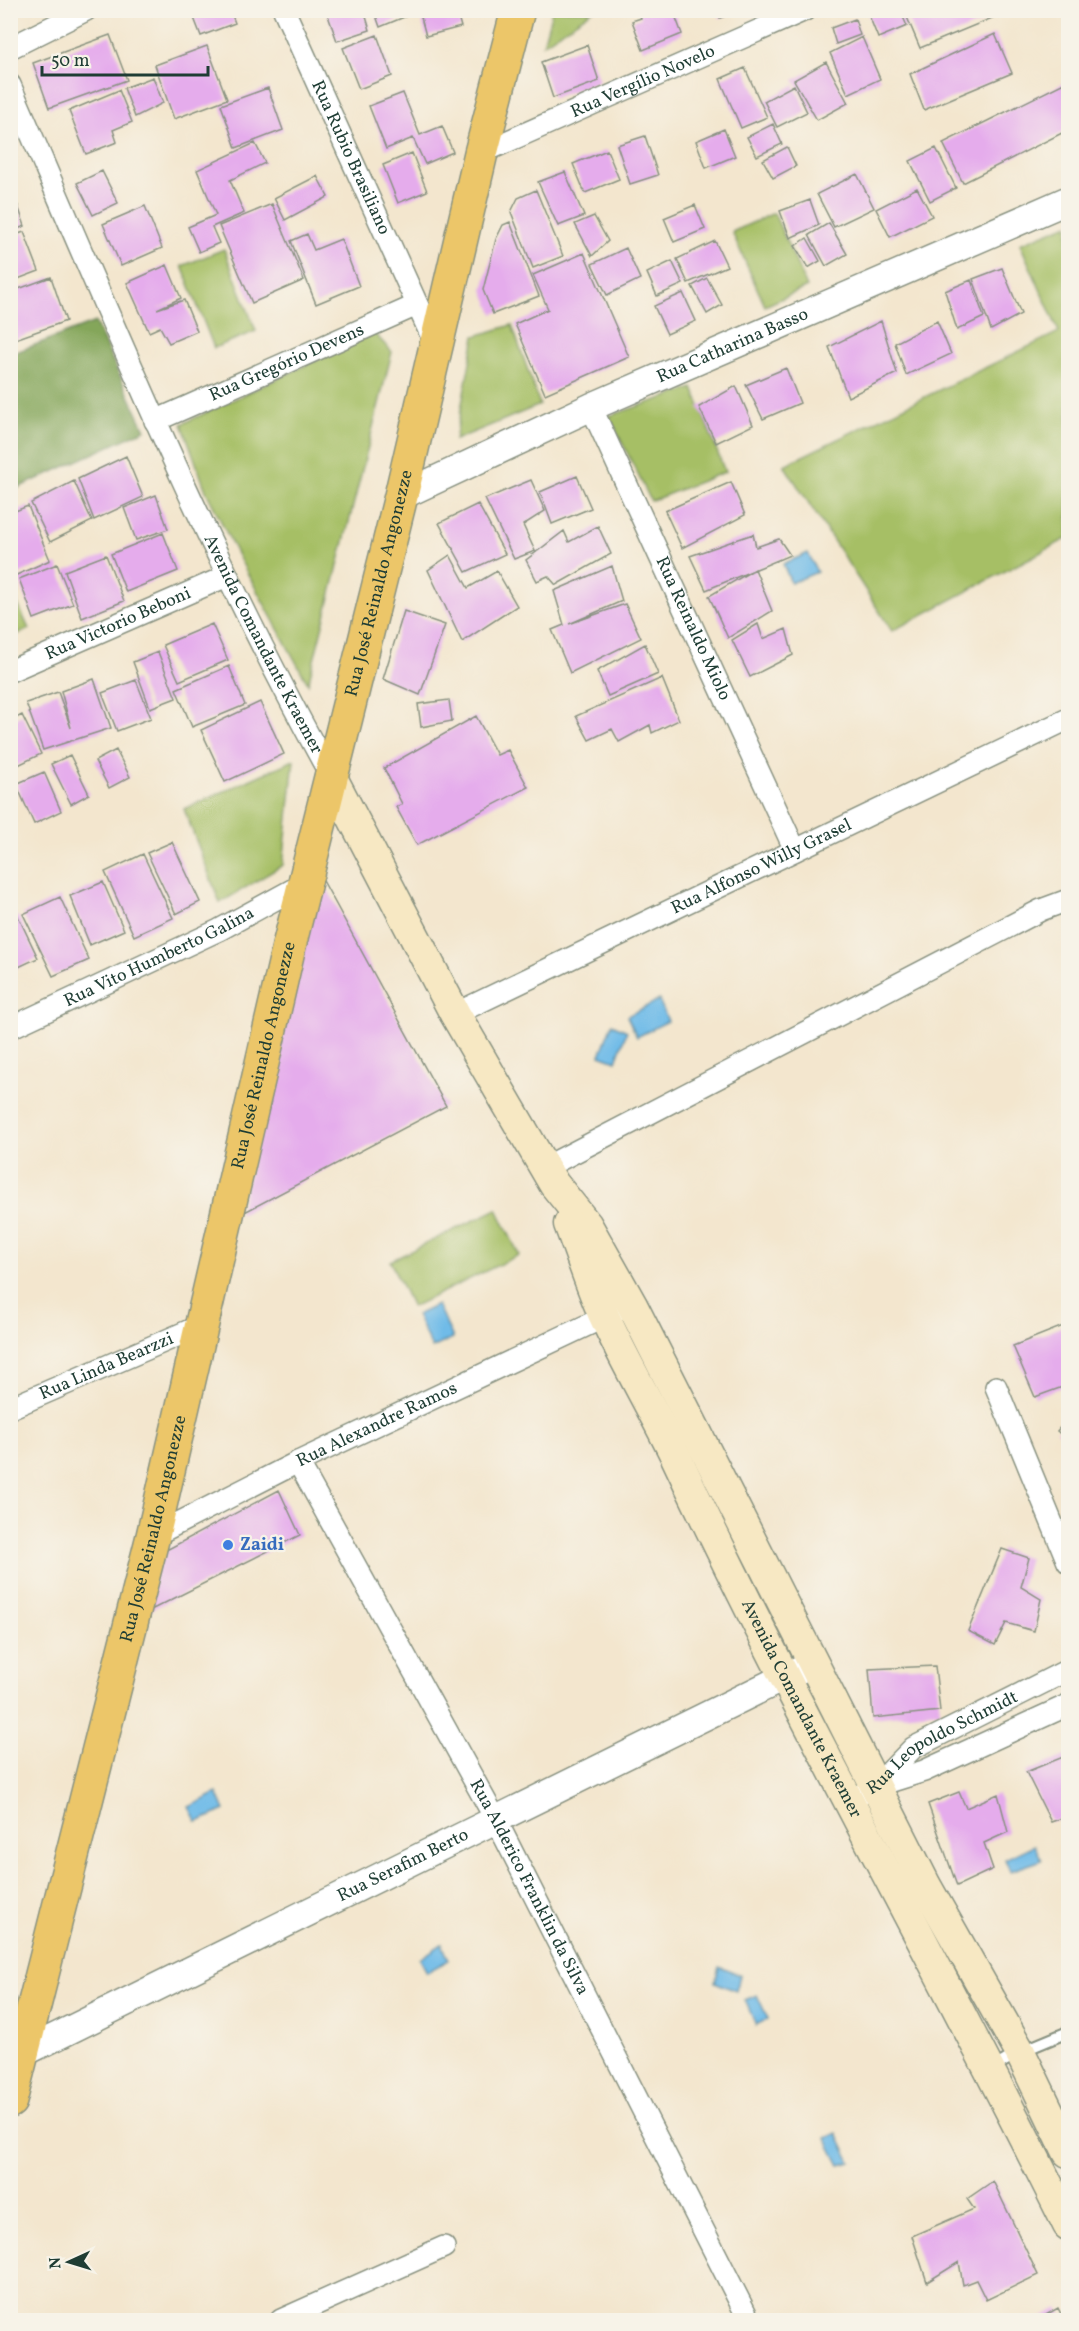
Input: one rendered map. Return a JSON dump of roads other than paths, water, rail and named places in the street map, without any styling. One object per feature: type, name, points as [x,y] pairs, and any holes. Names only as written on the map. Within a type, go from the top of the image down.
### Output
[{"type":"main road","name":"Rua José Reinaldo Angonezze","points":[[10,2101],[153,1536],[305,883],[401,496],[481,153],[518,10]]},
{"type":"main road","name":"Avenida Comandante Kraemer","points":[[332,778],[456,1014],[549,1176],[587,1225],[632,1305],[723,1556],[849,1803],[913,1893],[1020,2052],[1068,2152]]},
{"type":"main road","name":"Avenida Comandante Kraemer","points":[[549,1176],[604,1317],[672,1416],[752,1540],[876,1786],[913,1893],[991,2069],[1068,2225]]},
{"type":"main road","points":[[723,1556],[752,1540]]},
{"type":"street","points":[[10,48],[86,10]]},
{"type":"street","name":"Rua Rubio Brasiliano","points":[[284,10],[436,346]]},
{"type":"street","name":"Rua Vergílio Novelo","points":[[481,153],[805,10]]},
{"type":"street","name":"Avenida Comandante Kraemer","points":[[10,86],[155,420],[227,576],[332,778]]},
{"type":"street","name":"Rua Catharina Basso","points":[[401,496],[591,407],[1068,200]]},
{"type":"street","name":"Rua Gregório Devens","points":[[155,420],[417,305]]},
{"type":"street","name":"Rua Reinaldo Miolo","points":[[591,407],[795,850]]},
{"type":"street","name":"Rua Victorio Beboni","points":[[10,671],[227,576]]},
{"type":"street","name":"Rua Alfonso Willy Grasel","points":[[456,1014],[1068,719]]},
{"type":"street","name":"Rua Vito Humberto Galina","points":[[10,1028],[219,930],[305,883]]},
{"type":"street","points":[[549,1176],[1031,915],[1068,900]]},
{"type":"street","name":"Rua Alexandre Ramos","points":[[153,1536],[298,1462],[632,1305]]},
{"type":"street","name":"Rua Linda Bearzzi","points":[[10,1408],[202,1325]]},
{"type":"street","points":[[996,1387],[1068,1562]]},
{"type":"street","name":"Rua Alderico Franklin da Silva","points":[[298,1462],[496,1820],[749,2320]]},
{"type":"street","name":"Rua Serafim Berto","points":[[21,2054],[813,1663]]},
{"type":"street","name":"Rua Leopoldo Schmidt","points":[[876,1786],[913,1748],[1068,1670]]},
{"type":"street","name":"Rua Leopoldo Schmidt","points":[[876,1786],[924,1771],[1068,1705]]},
{"type":"street","points":[[849,1803],[876,1786]]},
{"type":"street","points":[[281,2320],[444,2247]]},
{"type":"lane","points":[[991,2069],[1020,2052],[1068,2032]]},
{"type":"water","points":[[808,553],[817,572],[791,583],[783,564]]},
{"type":"water","points":[[659,1000],[668,1021],[637,1037],[627,1016]]},
{"type":"water","points":[[612,1024],[627,1031],[616,1061],[600,1055]]},
{"type":"water","points":[[437,1305],[453,1338],[432,1348],[416,1315]]},
{"type":"water","points":[[217,1793],[225,1810],[197,1822],[189,1807]]},
{"type":"water","points":[[1034,1845],[1042,1860],[1010,1871],[1005,1859]]},
{"type":"water","points":[[442,1944],[449,1960],[427,1972],[420,1959]]},
{"type":"water","points":[[719,1967],[740,1975],[736,1991],[715,1982]]},
{"type":"water","points":[[757,1995],[768,2019],[756,2025],[745,2000]]},
{"type":"water","points":[[837,2133],[851,2162],[840,2165],[826,2138]]},
{"type":"place","name":"Zaidi","points":[[228,1545]]}]
